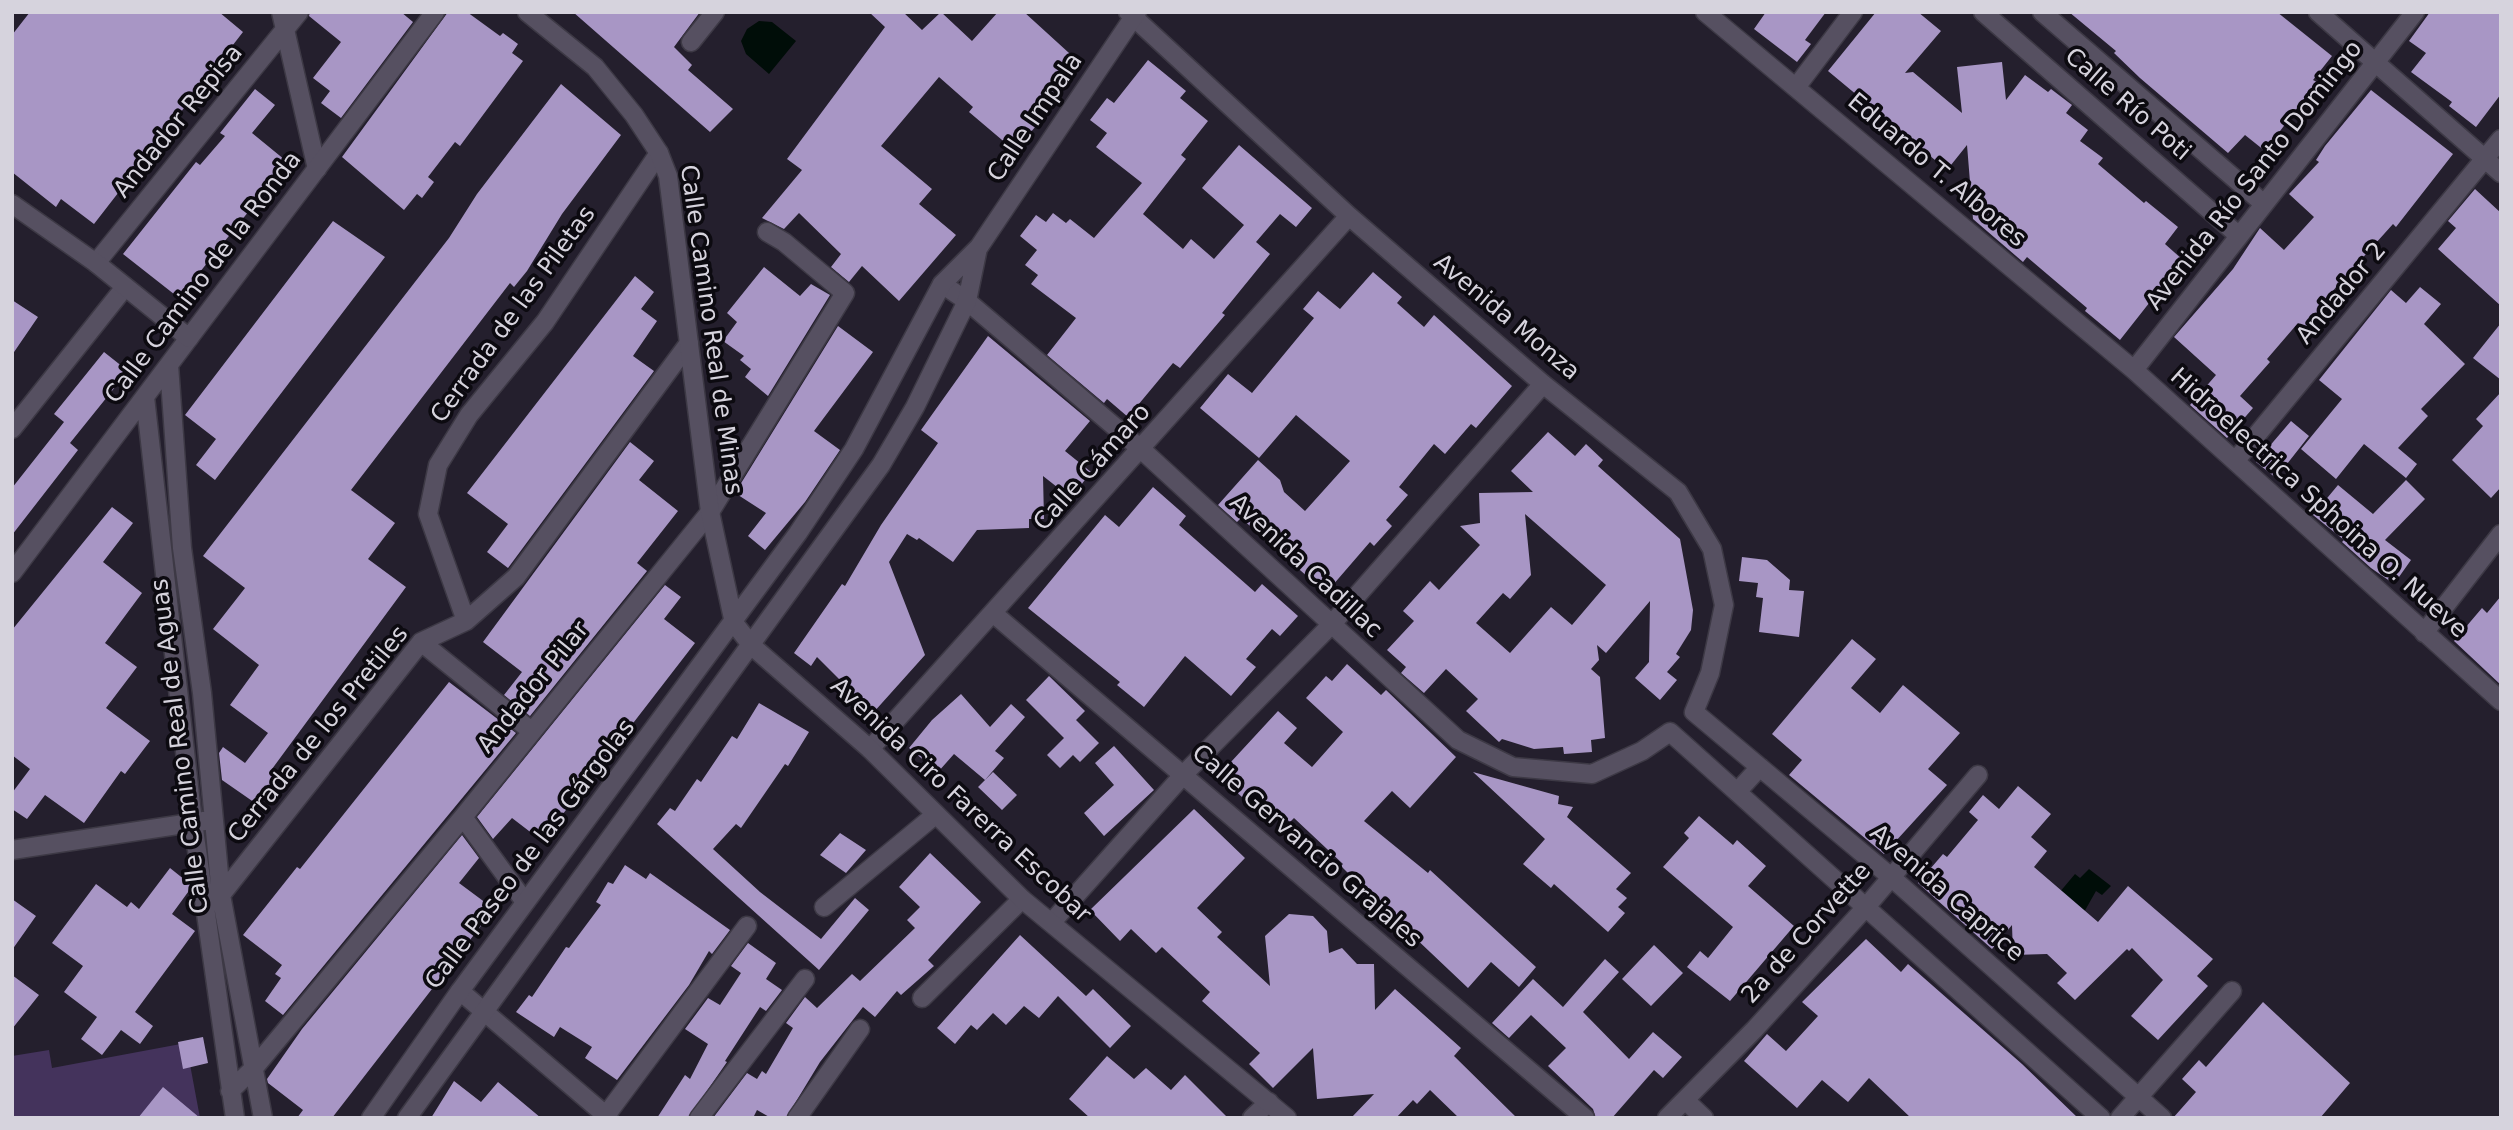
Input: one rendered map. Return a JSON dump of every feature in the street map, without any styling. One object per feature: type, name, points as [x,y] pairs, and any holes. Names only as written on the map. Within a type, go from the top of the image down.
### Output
[{"type":"street","name":"Andador Repisa","points":[[96,263],[283,21],[299,12]]},
{"type":"street","name":"Calle Camino de la Ronda","points":[[12,573],[435,12]]},
{"type":"street","name":"Calle Camino Real de Minas","points":[[527,12],[595,67],[634,115],[659,153],[668,176],[710,512],[734,623]]},
{"type":"street","points":[[691,42],[715,12]]},
{"type":"street","name":"Eduardo T. Albores","points":[[1706,12],[2134,370]]},
{"type":"street","points":[[1797,86],[1853,12]]},
{"type":"street","name":"Calle Río Poti","points":[[1983,12],[2238,235]]},
{"type":"street","name":"Calle Río Poti","points":[[2042,12],[2264,204]]},
{"type":"street","points":[[2318,12],[2501,173]]},
{"type":"street","name":"Avenida Río Santo Domingo","points":[[2134,370],[2415,12]]},
{"type":"street","name":"Avenida Monza","points":[[1133,14],[1349,216],[1543,384],[1678,492],[1712,549],[1724,605],[1710,673],[1694,712]]},
{"type":"street","name":"Calle Impala","points":[[942,284],[979,247],[1133,14]]},
{"type":"street","points":[[283,21],[317,169]]},
{"type":"street","name":"Andador 2","points":[[2236,460],[2501,139]]},
{"type":"street","name":"Cerrada de las Piletas","points":[[466,621],[428,514],[438,465],[469,415],[545,323],[659,153]]},
{"type":"street","points":[[12,204],[96,263],[189,338]]},
{"type":"street","name":"Calle Cámaro","points":[[870,749],[1142,450],[1349,216]]},
{"type":"street","name":"Andador Pilar","points":[[230,1091],[254,1068],[463,817],[530,730],[710,512],[845,293],[784,242],[767,232]]},
{"type":"street","name":"Calle Impala","points":[[752,646],[881,465],[915,407],[967,301],[979,247]]},
{"type":"street","name":"Avenida Cadillac","points":[[942,284],[967,301],[1142,450],[1458,740],[1513,767],[1592,774],[1642,751],[1670,732],[1737,792]]},
{"type":"street","name":"Calle Paseo de las Gárgolas","points":[[370,1118],[525,902],[734,623],[854,449],[942,284]]},
{"type":"street","points":[[12,429],[125,287]]},
{"type":"street","name":"Cerrada de los Pretiles","points":[[204,907],[221,895],[421,642],[466,621],[516,577],[689,343]]},
{"type":"street","name":"Calle Camino Real de Aguas","points":[[169,365],[182,548],[202,693],[221,895],[263,1118]]},
{"type":"street","name":"Hidroelectrica Sphoina O. Nueve","points":[[2134,370],[2501,701]]},
{"type":"street","points":[[1052,922],[1184,774],[1331,625],[1543,384]]},
{"type":"street","name":"Calle Camino Real de Aguas","points":[[145,397],[192,822],[235,1118]]},
{"type":"street","points":[[2424,633],[2501,534]]},
{"type":"street","name":"Calle Gervancio Grajales","points":[[994,614],[1585,1118]]},
{"type":"street","name":"Avenida Ciro Farerra Escobar","points":[[734,623],[752,646],[870,749],[1022,899],[1287,1118]]},
{"type":"street","points":[[421,642],[530,730]]},
{"type":"street","points":[[407,1118],[752,646]]},
{"type":"street","name":"Avenida Caprice","points":[[1694,712],[1891,877],[2162,1118]]},
{"type":"street","points":[[1760,767],[1737,792],[2101,1118]]},
{"type":"street","name":"2a de Corvette","points":[[1667,1118],[1754,1030],[1866,907],[1978,775]]},
{"type":"street","points":[[824,907],[935,815]]},
{"type":"street","points":[[463,817],[525,902]]},
{"type":"street","points":[[12,850],[214,819]]},
{"type":"street","points":[[922,998],[1022,899]]},
{"type":"street","points":[[460,991],[606,1117],[747,926]]},
{"type":"street","points":[[699,1118],[805,979]]},
{"type":"street","points":[[2120,1118],[2232,991]]},
{"type":"street","points":[[797,1118],[860,1029]]},
{"type":"street","points":[[1685,1100],[1704,1118]]},
{"type":"street","points":[[1252,1118],[1269,1102]]},
{"type":"shaded area","points":[[759,21],[772,22],[796,41],[769,74],[746,54],[741,41],[747,29]]},
{"type":"shaded area","points":[[2089,869],[2111,886],[2102,895],[2096,891],[2083,914],[2059,893],[2075,874],[2080,878]]},
{"type":"shaded area","points":[[186,1043],[200,1118],[12,1118],[12,1056],[49,1050],[52,1068]]},
{"type":"building","points":[[30,12],[219,12],[243,32],[94,224],[61,199],[56,207],[12,172],[12,35]]},
{"type":"building","points":[[310,12],[401,12],[413,22],[341,118],[321,103],[330,91],[313,78],[341,42],[309,16]]},
{"type":"building","points":[[448,12],[467,12],[500,36],[503,33],[518,44],[512,53],[523,61],[460,146],[455,142],[428,177],[434,182],[422,198],[417,194],[404,210],[342,157]]},
{"type":"building","points":[[573,12],[700,12],[674,47],[692,65],[688,70],[733,109],[710,132]]},
{"type":"building","points":[[869,12],[903,12],[922,30],[941,12],[972,41],[998,12],[1024,12],[1080,63],[1045,103],[1051,108],[1015,151],[969,112],[973,107],[939,77],[881,146],[932,189],[919,204],[956,235],[899,301],[862,266],[849,282],[831,267],[841,254],[799,213],[784,229],[762,218],[802,170],[787,159],[885,27]]},
{"type":"building","points":[[1766,12],[1826,12],[1805,40],[1811,44],[1797,62],[1754,29]]},
{"type":"building","points":[[1876,12],[1918,12],[1941,31],[1905,73],[1913,72],[1962,113],[1957,67],[2002,62],[2006,100],[2025,75],[2048,92],[2051,89],[2072,105],[2066,113],[2088,130],[2080,141],[2103,158],[2098,164],[2144,203],[2146,201],[2178,227],[2165,244],[2183,260],[2120,340],[2027,257],[2023,262],[1973,219],[1967,145],[1947,170],[1828,71]]},
{"type":"building","points":[[2069,12],[2277,12],[2332,56],[2313,80],[2317,82],[2265,151],[2245,135],[2228,153],[2140,78],[2114,53],[2116,51]]},
{"type":"building","points":[[2430,12],[2501,12],[2501,94],[2476,127],[2449,106],[2452,102],[2411,72],[2426,53],[2409,41]]},
{"type":"building","points":[[1148,60],[1186,91],[1180,98],[1208,121],[1181,155],[1186,159],[1143,214],[1183,249],[1191,239],[1214,259],[1244,225],[1202,188],[1239,145],[1312,208],[1296,227],[1280,214],[1256,242],[1270,254],[1222,313],[1225,315],[1180,368],[1173,363],[1128,417],[1107,399],[1104,403],[1047,355],[1076,318],[1031,284],[1038,275],[1025,265],[1037,250],[1020,236],[1036,215],[1046,222],[1053,213],[1066,223],[1070,219],[1094,238],[1142,183],[1096,147],[1107,133],[1090,120],[1107,98],[1114,103]]},
{"type":"building","points":[[561,84],[621,135],[562,214],[527,271],[514,287],[510,283],[351,490],[395,523],[368,559],[406,587],[272,769],[279,774],[258,805],[222,780],[219,753],[223,747],[245,763],[268,733],[230,705],[259,665],[213,629],[245,588],[203,556],[449,238],[477,194]]},
{"type":"building","points":[[255,89],[275,105],[252,133],[285,160],[250,204],[253,206],[179,298],[123,254],[196,162],[200,165],[225,136],[220,133]]},
{"type":"building","points":[[2371,90],[2453,154],[2396,227],[2393,224],[2330,294],[2334,297],[2305,329],[2298,323],[2267,359],[2270,362],[2240,396],[2253,408],[2227,438],[2190,405],[2216,375],[2174,337],[2233,269],[2260,228],[2284,250],[2314,217],[2289,194],[2319,162],[2316,160],[2325,146]]},
{"type":"building","points":[[2475,189],[2501,213],[2501,306],[2438,249],[2456,228],[2448,221]]},
{"type":"building","points":[[333,221],[385,257],[215,480],[196,465],[216,439],[185,415]]},
{"type":"building","points":[[764,267],[800,296],[811,284],[830,295],[768,396],[745,377],[751,369],[740,360],[744,356],[723,341],[737,322],[727,313]]},
{"type":"building","points":[[1373,272],[1402,297],[1397,303],[1424,327],[1434,315],[1512,386],[1476,428],[1471,424],[1445,454],[1434,444],[1399,487],[1408,495],[1386,520],[1392,526],[1374,546],[1370,542],[1326,593],[1241,518],[1237,522],[1218,505],[1258,460],[1280,480],[1284,492],[1305,511],[1350,461],[1296,415],[1259,458],[1200,408],[1228,374],[1252,393],[1314,318],[1303,309],[1318,291],[1340,309]]},
{"type":"building","points":[[635,276],[654,292],[641,309],[657,321],[633,356],[654,371],[508,568],[487,552],[508,524],[467,493]]},
{"type":"building","points":[[2420,287],[2441,304],[2424,324],[2465,364],[2421,409],[2428,416],[2398,448],[2417,464],[2406,478],[2364,444],[2336,479],[2301,449],[2342,399],[2319,380],[2391,290],[2406,303]]},
{"type":"building","points":[[12,300],[38,317],[12,355]]},
{"type":"building","points":[[2501,323],[2501,380],[2473,358]]},
{"type":"building","points":[[838,326],[873,352],[814,431],[840,450],[805,502],[765,550],[748,536],[766,513],[735,493]]},
{"type":"building","points":[[988,336],[1090,421],[1065,451],[1091,472],[1071,498],[1043,476],[1044,519],[1029,519],[1029,528],[977,530],[953,562],[919,538],[917,540],[907,534],[889,562],[925,655],[873,713],[817,657],[811,666],[794,653],[842,584],[845,586],[881,525],[938,443],[921,430]]},
{"type":"building","points":[[104,352],[128,371],[70,443],[78,450],[12,535],[12,488],[64,422],[54,414]]},
{"type":"building","points":[[2501,392],[2501,487],[2491,498],[2452,460],[2483,426],[2476,419]]},
{"type":"building","points":[[2291,421],[2309,436],[2276,478],[2256,462]]},
{"type":"building","points":[[1548,432],[1575,456],[1586,444],[1603,460],[1598,466],[1680,539],[1693,610],[1691,630],[1676,654],[1680,657],[1667,672],[1677,680],[1660,700],[1635,678],[1649,662],[1650,601],[1606,653],[1597,645],[1599,660],[1591,669],[1600,677],[1605,738],[1591,740],[1592,752],[1564,754],[1563,747],[1534,749],[1502,739],[1499,742],[1466,711],[1478,699],[1446,669],[1424,693],[1401,673],[1406,667],[1387,650],[1414,621],[1403,611],[1430,581],[1439,590],[1480,545],[1460,526],[1480,523],[1479,493],[1533,492],[1511,471]],"holes":[[[1525,514],[1606,585],[1572,625],[1551,607],[1510,653],[1476,623],[1503,593],[1510,599],[1531,575]]]},
{"type":"building","points":[[630,442],[654,461],[639,480],[678,511],[637,563],[647,571],[530,716],[504,695],[522,672],[483,642]]},
{"type":"building","points":[[2406,480],[2425,499],[2385,540],[2411,560],[2394,584],[2371,568],[2342,542],[2344,540],[2313,515],[2338,485],[2373,514]]},
{"type":"building","points":[[1153,487],[1186,516],[1179,525],[1255,592],[1262,584],[1298,616],[1280,636],[1272,629],[1246,659],[1256,667],[1231,696],[1185,656],[1144,707],[1117,685],[1120,682],[1028,608],[1105,515],[1119,527]]},
{"type":"building","points":[[112,507],[133,523],[103,562],[142,593],[105,643],[137,667],[106,708],[150,741],[125,774],[121,771],[84,823],[45,795],[27,819],[12,809],[12,793],[30,769],[12,755],[12,630]]},
{"type":"building","points":[[1742,557],[1767,560],[1790,580],[1789,590],[1804,591],[1799,637],[1759,632],[1763,598],[1756,597],[1758,583],[1739,581]]},
{"type":"building","points":[[665,585],[681,597],[664,619],[695,643],[542,841],[512,818],[493,839],[477,817]]},
{"type":"building","points":[[2501,596],[2501,685],[2454,641],[2482,608],[2487,613]]},
{"type":"building","points":[[1852,639],[1876,659],[1851,688],[1880,713],[1903,685],[1960,733],[1928,769],[1947,785],[1884,854],[1789,775],[1802,760],[1772,734]]},
{"type":"building","points":[[1347,664],[1381,695],[1386,690],[1456,757],[1410,808],[1392,791],[1364,821],[1428,873],[1430,870],[1536,967],[1519,987],[1491,962],[1468,988],[1373,898],[1354,891],[1354,879],[1341,866],[1343,864],[1294,818],[1290,822],[1281,814],[1274,822],[1245,794],[1242,797],[1218,776],[1278,711],[1297,728],[1284,743],[1312,767],[1343,732],[1306,698],[1326,676],[1332,681]]},
{"type":"building","points":[[1049,676],[1085,711],[1076,720],[1099,743],[1080,762],[1073,755],[1060,768],[1047,755],[1064,738],[1026,700]]},
{"type":"building","points":[[449,682],[516,733],[283,1015],[265,1001],[281,978],[275,974],[282,965],[243,935],[297,867],[300,869]]},
{"type":"building","points":[[961,694],[990,727],[1011,704],[1025,717],[995,751],[1004,758],[985,780],[954,754],[938,772],[909,748],[932,720]]},
{"type":"building","points":[[759,703],[809,732],[788,766],[785,764],[741,828],[736,824],[713,849],[760,892],[821,939],[855,898],[869,910],[819,970],[657,824],[670,808],[675,811],[697,779],[701,782],[732,736],[737,739]]},
{"type":"building","points":[[1114,746],[1154,790],[1104,836],[1084,813],[1114,785],[1095,763]]},
{"type":"building","points":[[993,772],[1017,795],[1002,810],[978,787]]},
{"type":"building","points":[[1473,772],[1559,796],[1558,804],[1573,807],[1567,817],[1631,873],[1616,889],[1627,898],[1618,907],[1625,913],[1608,932],[1554,884],[1551,888],[1523,864],[1545,839]]},
{"type":"building","points":[[2018,786],[2051,814],[2031,837],[2047,851],[2034,867],[2098,922],[2128,886],[2213,959],[2197,976],[2208,986],[2158,1040],[2131,1016],[2163,980],[2132,948],[2129,951],[2127,949],[2075,1000],[2057,983],[2067,973],[2047,954],[2013,955],[2012,925],[1992,949],[1918,883],[1943,854],[1947,857],[1978,820],[1969,812],[1983,795],[1999,809]]},
{"type":"building","points":[[1194,809],[1245,858],[1197,908],[1222,932],[1217,937],[1270,986],[1265,936],[1289,914],[1313,916],[1327,931],[1329,953],[1342,948],[1357,964],[1374,964],[1375,1010],[1395,989],[1461,1048],[1454,1056],[1517,1118],[1459,1118],[1430,1090],[1417,1104],[1413,1100],[1396,1118],[1351,1118],[1374,1094],[1317,1099],[1313,1048],[1273,1088],[1249,1064],[1260,1053],[1202,1001],[1210,992],[1162,947],[1156,953],[1131,929],[1120,941],[1090,910]]},
{"type":"building","points":[[1699,816],[1733,845],[1737,840],[1766,866],[1748,886],[1794,926],[1730,1001],[1687,967],[1700,951],[1708,958],[1733,927],[1663,867],[1689,838],[1684,833]]},
{"type":"building","points":[[840,833],[866,850],[846,873],[820,855]]},
{"type":"building","points":[[462,835],[479,858],[459,883],[494,909],[332,1118],[297,1118],[303,1110],[268,1083],[267,1079],[302,1029]]},
{"type":"building","points":[[930,853],[981,902],[928,960],[934,966],[901,995],[897,991],[875,1017],[863,1007],[820,1062],[786,1118],[771,1118],[757,1110],[753,1118],[713,1118],[747,1073],[757,1079],[762,1071],[766,1074],[793,1028],[786,1023],[805,997],[817,1008],[852,974],[860,981],[915,928],[907,920],[920,907],[899,887]]},
{"type":"building","points":[[625,865],[646,879],[650,873],[730,930],[712,954],[709,951],[689,985],[617,1080],[585,1058],[592,1047],[560,1027],[554,1037],[516,1012],[529,995],[532,997],[566,947],[569,948],[601,905],[596,902],[608,882],[613,884]]},
{"type":"building","points":[[170,868],[190,884],[191,888],[172,914],[195,931],[135,1012],[153,1026],[140,1044],[121,1030],[102,1055],[81,1039],[97,1017],[64,992],[83,966],[52,943],[96,884],[127,907],[131,902],[139,909]]},
{"type":"building","points":[[12,899],[36,916],[12,950]]},
{"type":"building","points":[[1020,935],[1086,996],[1093,989],[1131,1026],[1110,1048],[1058,996],[1039,1018],[1024,1006],[1006,1025],[993,1013],[977,1030],[971,1025],[955,1044],[937,1028]]},
{"type":"building","points":[[1866,939],[1901,972],[1908,964],[2022,1064],[2078,1118],[1911,1118],[1869,1078],[1848,1102],[1822,1080],[1797,1108],[1744,1061],[1767,1034],[1786,1051],[1818,1016],[1802,1002]]},
{"type":"building","points":[[748,943],[776,963],[766,979],[782,990],[766,1011],[760,1007],[725,1061],[727,1062],[688,1118],[657,1118],[685,1075],[690,1079],[708,1044],[685,1029],[708,998],[720,1005],[741,973],[731,966]]},
{"type":"building","points":[[1654,945],[1683,973],[1651,1006],[1622,979]]},
{"type":"building","points":[[1605,959],[1619,972],[1583,1012],[1629,1059],[1653,1032],[1682,1057],[1663,1078],[1654,1070],[1612,1118],[1596,1118],[1593,1109],[1548,1066],[1566,1048],[1531,1015],[1509,1038],[1492,1023],[1533,979],[1563,1007]]},
{"type":"building","points":[[12,975],[39,995],[12,1029]]},
{"type":"building","points":[[2263,1002],[2350,1083],[2320,1118],[2173,1118],[2196,1092],[2182,1079],[2199,1060],[2206,1067]]},
{"type":"building","points":[[203,1037],[208,1063],[183,1069],[178,1042]]},
{"type":"building","points":[[1107,1056],[1134,1079],[1146,1068],[1171,1090],[1185,1075],[1228,1118],[1090,1118],[1069,1099]]},
{"type":"building","points":[[454,1081],[481,1102],[498,1082],[541,1118],[431,1118]]},
{"type":"building","points":[[163,1087],[200,1118],[138,1118]]}]
